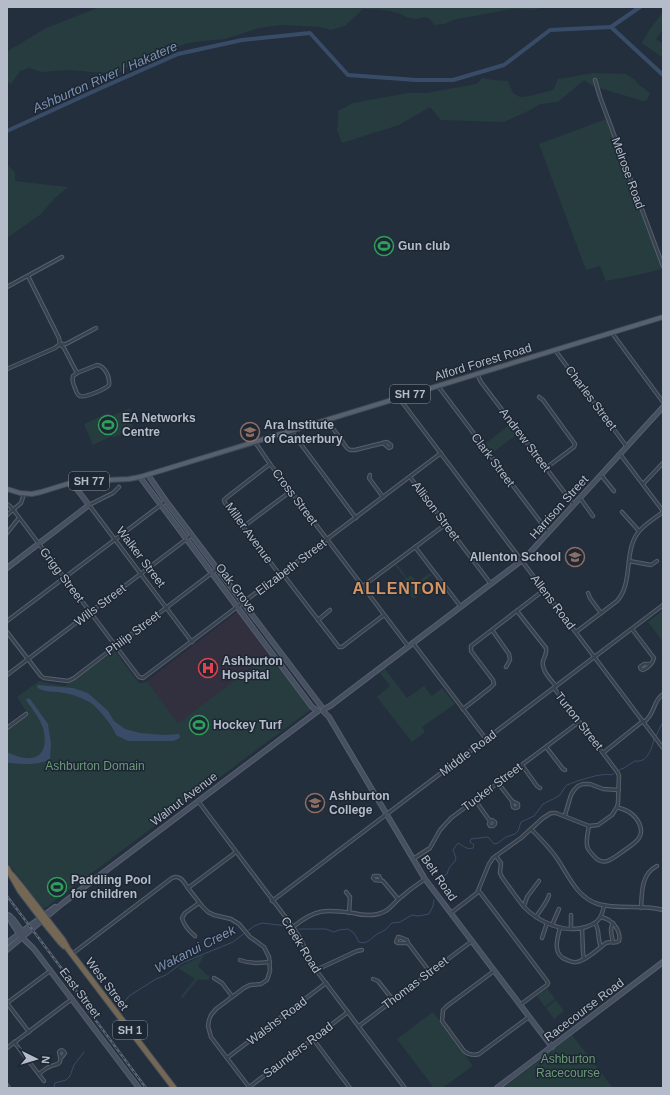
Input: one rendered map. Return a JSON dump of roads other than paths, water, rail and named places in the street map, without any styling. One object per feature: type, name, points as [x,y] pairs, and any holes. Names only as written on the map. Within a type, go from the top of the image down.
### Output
[{"type":"highway","name":"West Street","points":[[7,868],[20,891],[63,940],[68,949],[174,1088]]},
{"type":"main road","name":"Alford Forest Road","points":[[148,475],[663,317]]},
{"type":"main road","name":"SH 77","points":[[7,489],[24,494],[32,494],[86,481],[129,479],[148,475]]},
{"type":"street","name":"Melrose Road","points":[[595,80],[663,266]]},
{"type":"street","points":[[7,287],[62,257]]},
{"type":"street","points":[[28,276],[59,338],[60,344],[64,348],[77,373]]},
{"type":"street","points":[[7,369],[55,348],[60,344],[66,344],[96,328]]},
{"type":"street","points":[[612,333],[663,402]]},
{"type":"street","name":"Charles Street","points":[[555,350],[627,447]]},
{"type":"street","points":[[100,365],[104,369],[109,385],[106,388],[85,397],[80,396],[77,394],[72,380],[73,376],[77,373],[100,365]]},
{"type":"street","name":"Andrew Street","points":[[477,374],[481,382],[574,505]]},
{"type":"street","name":"Clark Street","points":[[438,386],[548,533]]},
{"type":"street","name":"Allens Road","points":[[399,398],[663,748]]},
{"type":"street","points":[[540,398],[575,444],[574,447],[546,468]]},
{"type":"street","name":"Harrison Street","points":[[323,709],[333,704],[522,561],[663,407]]},
{"type":"street","points":[[326,420],[345,446],[350,450],[383,443]]},
{"type":"street","points":[[291,431],[356,518]]},
{"type":"street","name":"Cross Street","points":[[255,442],[408,647]]},
{"type":"street","name":"Elizabeth Street","points":[[141,678],[144,678],[244,603],[441,453]]},
{"type":"street","points":[[576,632],[621,597],[625,587],[633,541],[639,531],[663,512],[620,454]]},
{"type":"street","points":[[643,484],[663,463]]},
{"type":"street","name":"Miller Avenue","points":[[270,464],[225,499],[225,503],[340,648],[384,615]]},
{"type":"street","name":"Oak Grove","points":[[148,475],[323,709]]},
{"type":"street","points":[[370,475],[369,478],[383,497]]},
{"type":"street","points":[[601,475],[614,491]]},
{"type":"street","name":"Oak Grove","points":[[140,477],[237,608],[317,711]]},
{"type":"street","name":"Allison Street","points":[[410,477],[491,584]]},
{"type":"street","name":"Walker Street","points":[[74,483],[76,488],[192,642]]},
{"type":"street","points":[[7,568],[89,505],[113,493],[119,487]]},
{"type":"street","points":[[244,527],[291,491]]},
{"type":"street","points":[[7,514],[22,503],[24,494]]},
{"type":"street","points":[[580,498],[593,516]]},
{"type":"street","points":[[7,621],[166,501]]},
{"type":"street","name":"Grigg Street","points":[[7,504],[141,678]]},
{"type":"street","points":[[622,512],[639,531]]},
{"type":"street","points":[[7,533],[19,518]]},
{"type":"street","points":[[363,586],[446,524]]},
{"type":"street","name":"Wills Street","points":[[7,675],[192,535]]},
{"type":"street","points":[[415,547],[461,607]]},
{"type":"street","points":[[629,561],[651,565],[657,560]]},
{"type":"street","name":"Philip Street","points":[[28,659],[44,678],[65,681],[70,680],[218,569]]},
{"type":"street","points":[[463,709],[494,684],[493,680],[470,649],[472,645],[544,590]]},
{"type":"street","points":[[588,593],[601,613]]},
{"type":"street","name":"Middle Road","points":[[272,901],[663,606]]},
{"type":"street","points":[[318,620],[330,610]]},
{"type":"street","name":"Turton Street","points":[[517,611],[546,648],[542,665],[545,671],[579,722],[603,753],[650,716],[657,700],[663,694]]},
{"type":"street","points":[[632,629],[653,656],[653,661],[650,664]]},
{"type":"street","points":[[492,630],[509,654],[510,660],[506,667]]},
{"type":"street","points":[[7,632],[28,659]]},
{"type":"street","points":[[413,643],[486,739]]},
{"type":"street","points":[[310,716],[312,706]]},
{"type":"street","points":[[317,711],[320,713],[323,709]]},
{"type":"street","name":"Belt Road","points":[[323,709],[425,879],[552,1047]]},
{"type":"street","name":"Walnut Avenue","points":[[7,950],[23,934],[43,918],[317,711]]},
{"type":"street","points":[[7,728],[26,714]]},
{"type":"street","name":"Tucker Street","points":[[413,859],[430,848],[440,830],[446,823],[579,722]]},
{"type":"street","points":[[546,747],[562,769],[565,770]]},
{"type":"street","points":[[451,913],[476,894],[490,864],[496,856],[521,838],[543,818],[551,813],[565,815],[589,826],[598,825],[612,815],[617,807],[619,776],[603,753]]},
{"type":"street","points":[[522,765],[540,788]]},
{"type":"street","points":[[498,783],[512,801]]},
{"type":"street","points":[[565,815],[571,795],[578,786],[590,784],[603,789],[619,790]]},
{"type":"street","points":[[475,800],[490,821]]},
{"type":"street","name":"Creek Road","points":[[198,801],[293,927],[316,970],[405,1088]]},
{"type":"street","points":[[589,826],[587,847],[590,852],[598,860],[604,862],[611,860],[636,841],[640,837],[641,832],[641,827],[631,813],[617,807]]},
{"type":"street","points":[[531,829],[550,848],[579,891],[592,902],[604,905],[663,910]]},
{"type":"street","points":[[188,888],[236,852]]},
{"type":"street","points":[[496,856],[501,863],[500,873],[502,877],[524,906],[536,917],[547,923],[560,928],[571,929],[590,926],[601,917],[604,905]]},
{"type":"street","points":[[641,908],[644,880],[651,870],[657,866]]},
{"type":"street","points":[[72,954],[174,877],[180,877],[206,910],[210,913],[234,920],[250,937],[264,947],[270,962],[270,974],[265,982],[247,986],[232,996],[213,1011],[208,1023],[209,1031],[212,1037],[249,1088]]},
{"type":"street","points":[[293,927],[308,916],[322,911],[367,915],[379,914],[388,910],[398,899],[425,879]]},
{"type":"street","points":[[382,880],[398,899]]},
{"type":"street","points":[[524,906],[527,897],[539,881]]},
{"type":"street","points":[[478,891],[548,983],[520,1005]]},
{"type":"street","points":[[346,892],[350,897],[349,913]]},
{"type":"street","points":[[536,917],[546,903],[549,894]]},
{"type":"street","points":[[195,936],[182,921],[182,917],[199,903]]},
{"type":"street","points":[[552,925],[559,909]]},
{"type":"street","name":"East Street","points":[[8,914],[11,921],[23,934],[139,1088]]},
{"type":"street","points":[[571,915],[571,929]]},
{"type":"street","points":[[560,928],[556,946],[559,953],[564,959],[576,962],[584,959],[608,942],[619,941],[619,932],[613,923],[601,917]]},
{"type":"street","points":[[542,938],[547,923]]},
{"type":"street","points":[[595,923],[598,928],[598,938],[601,947]]},
{"type":"street","points":[[613,923],[610,930],[613,942]]},
{"type":"street","points":[[582,928],[582,952],[584,959]]},
{"type":"street","name":"Walnut Avenue","points":[[7,943],[23,934]]},
{"type":"street","name":"Thomas Street","points":[[359,1026],[472,941]]},
{"type":"street","points":[[408,943],[430,972]]},
{"type":"street","points":[[316,970],[362,950]]},
{"type":"street","points":[[240,960],[253,964],[270,962]]},
{"type":"street","name":"Racecourse Road","points":[[497,1088],[663,962]]},
{"type":"street","points":[[494,970],[443,1010],[442,1021],[464,1051],[474,1055],[479,1054],[529,1017]]},
{"type":"street","points":[[28,1032],[7,1003],[50,971]]},
{"type":"street","points":[[214,978],[222,983],[232,996]]},
{"type":"street","points":[[373,979],[378,981],[393,1000]]},
{"type":"street","name":"Walshs Road","points":[[227,1058],[326,983]]},
{"type":"street","points":[[7,1048],[72,999]]},
{"type":"street","name":"Saunders Road","points":[[249,1088],[348,1012]]},
{"type":"street","points":[[313,1039],[350,1088]]},
{"type":"street","points":[[14,1042],[44,1081]]},
{"type":"street","points":[[39,1074],[48,1067],[57,1065],[61,1058]]},
{"type":"water","points":[[38,685],[73,688],[89,694],[108,711],[114,721],[125,729],[140,733],[164,735],[179,734],[180,737],[173,741],[128,741],[116,735],[112,727],[98,709],[91,703],[71,694],[50,692],[40,689],[37,687]]},
{"type":"water","points":[[28,698],[48,724],[51,744],[50,759],[35,764],[9,763],[7,762],[7,752],[22,758],[29,758],[40,754],[43,749],[45,742],[43,728],[26,700]]},
{"type":"waterway","points":[[611,27],[640,7]]},
{"type":"waterway","points":[[611,27],[663,75]]},
{"type":"waterway","name":"Ashburton River / Hakatere","points":[[7,131],[178,54],[242,40],[310,33],[348,75],[416,80],[453,80],[504,65],[550,30],[611,27]]},
{"type":"waterway","name":"Wakanui Creek","points":[[656,736],[663,722]]},
{"type":"waterway","name":"Wakanui Creek","points":[[619,770],[635,761],[646,758],[652,747],[654,739]]},
{"type":"waterway","name":"Wakanui Creek","points":[[434,880],[441,874],[444,876],[447,874],[449,868],[455,861],[456,858],[453,850],[458,843],[465,847],[473,848],[474,845],[470,842],[471,839],[488,837],[494,844],[498,843],[506,837],[515,834],[518,831],[521,822],[534,816],[543,804],[559,796],[567,785],[590,777],[608,774],[612,775],[614,773]]},
{"type":"waterway","name":"Wakanui Creek","points":[[299,929],[326,929],[334,932],[348,929],[354,933],[359,942],[364,943],[385,930],[392,923],[400,922],[412,915],[418,916],[429,914],[434,900]]},
{"type":"waterway","name":"Wakanui Creek","points":[[119,1009],[129,996],[156,979],[166,975],[182,963],[233,942],[254,926],[262,923],[287,926]]},
{"type":"waterway","name":"Wakanui Creek","points":[[54,1088],[55,1083],[66,1080],[70,1076],[74,1065],[84,1052]]},
{"type":"railway","points":[[7,896],[62,969],[91,1014],[146,1088]]},
{"type":"place","name":"Gun club","points":[[384,246]]},
{"type":"place","name":"EA Networks Centre","points":[[108,425]]},
{"type":"place","name":"Ara Institute of Canterbury","points":[[250,432]]},
{"type":"place","name":"Allenton School","points":[[575,557]]},
{"type":"place","name":"Ashburton Hospital","points":[[208,668]]},
{"type":"place","name":"Hockey Turf","points":[[199,725]]},
{"type":"place","name":"Ashburton College","points":[[315,803]]},
{"type":"place","name":"Paddling Pool for children","points":[[57,887]]},
{"type":"district","name":"ALLENTON","points":[[400,588]]},
{"type":"park label","name":"Ashburton Domain","points":[[95,766]]},
{"type":"park label","name":"Ashburton Racecourse","points":[[568,1066]]}]
